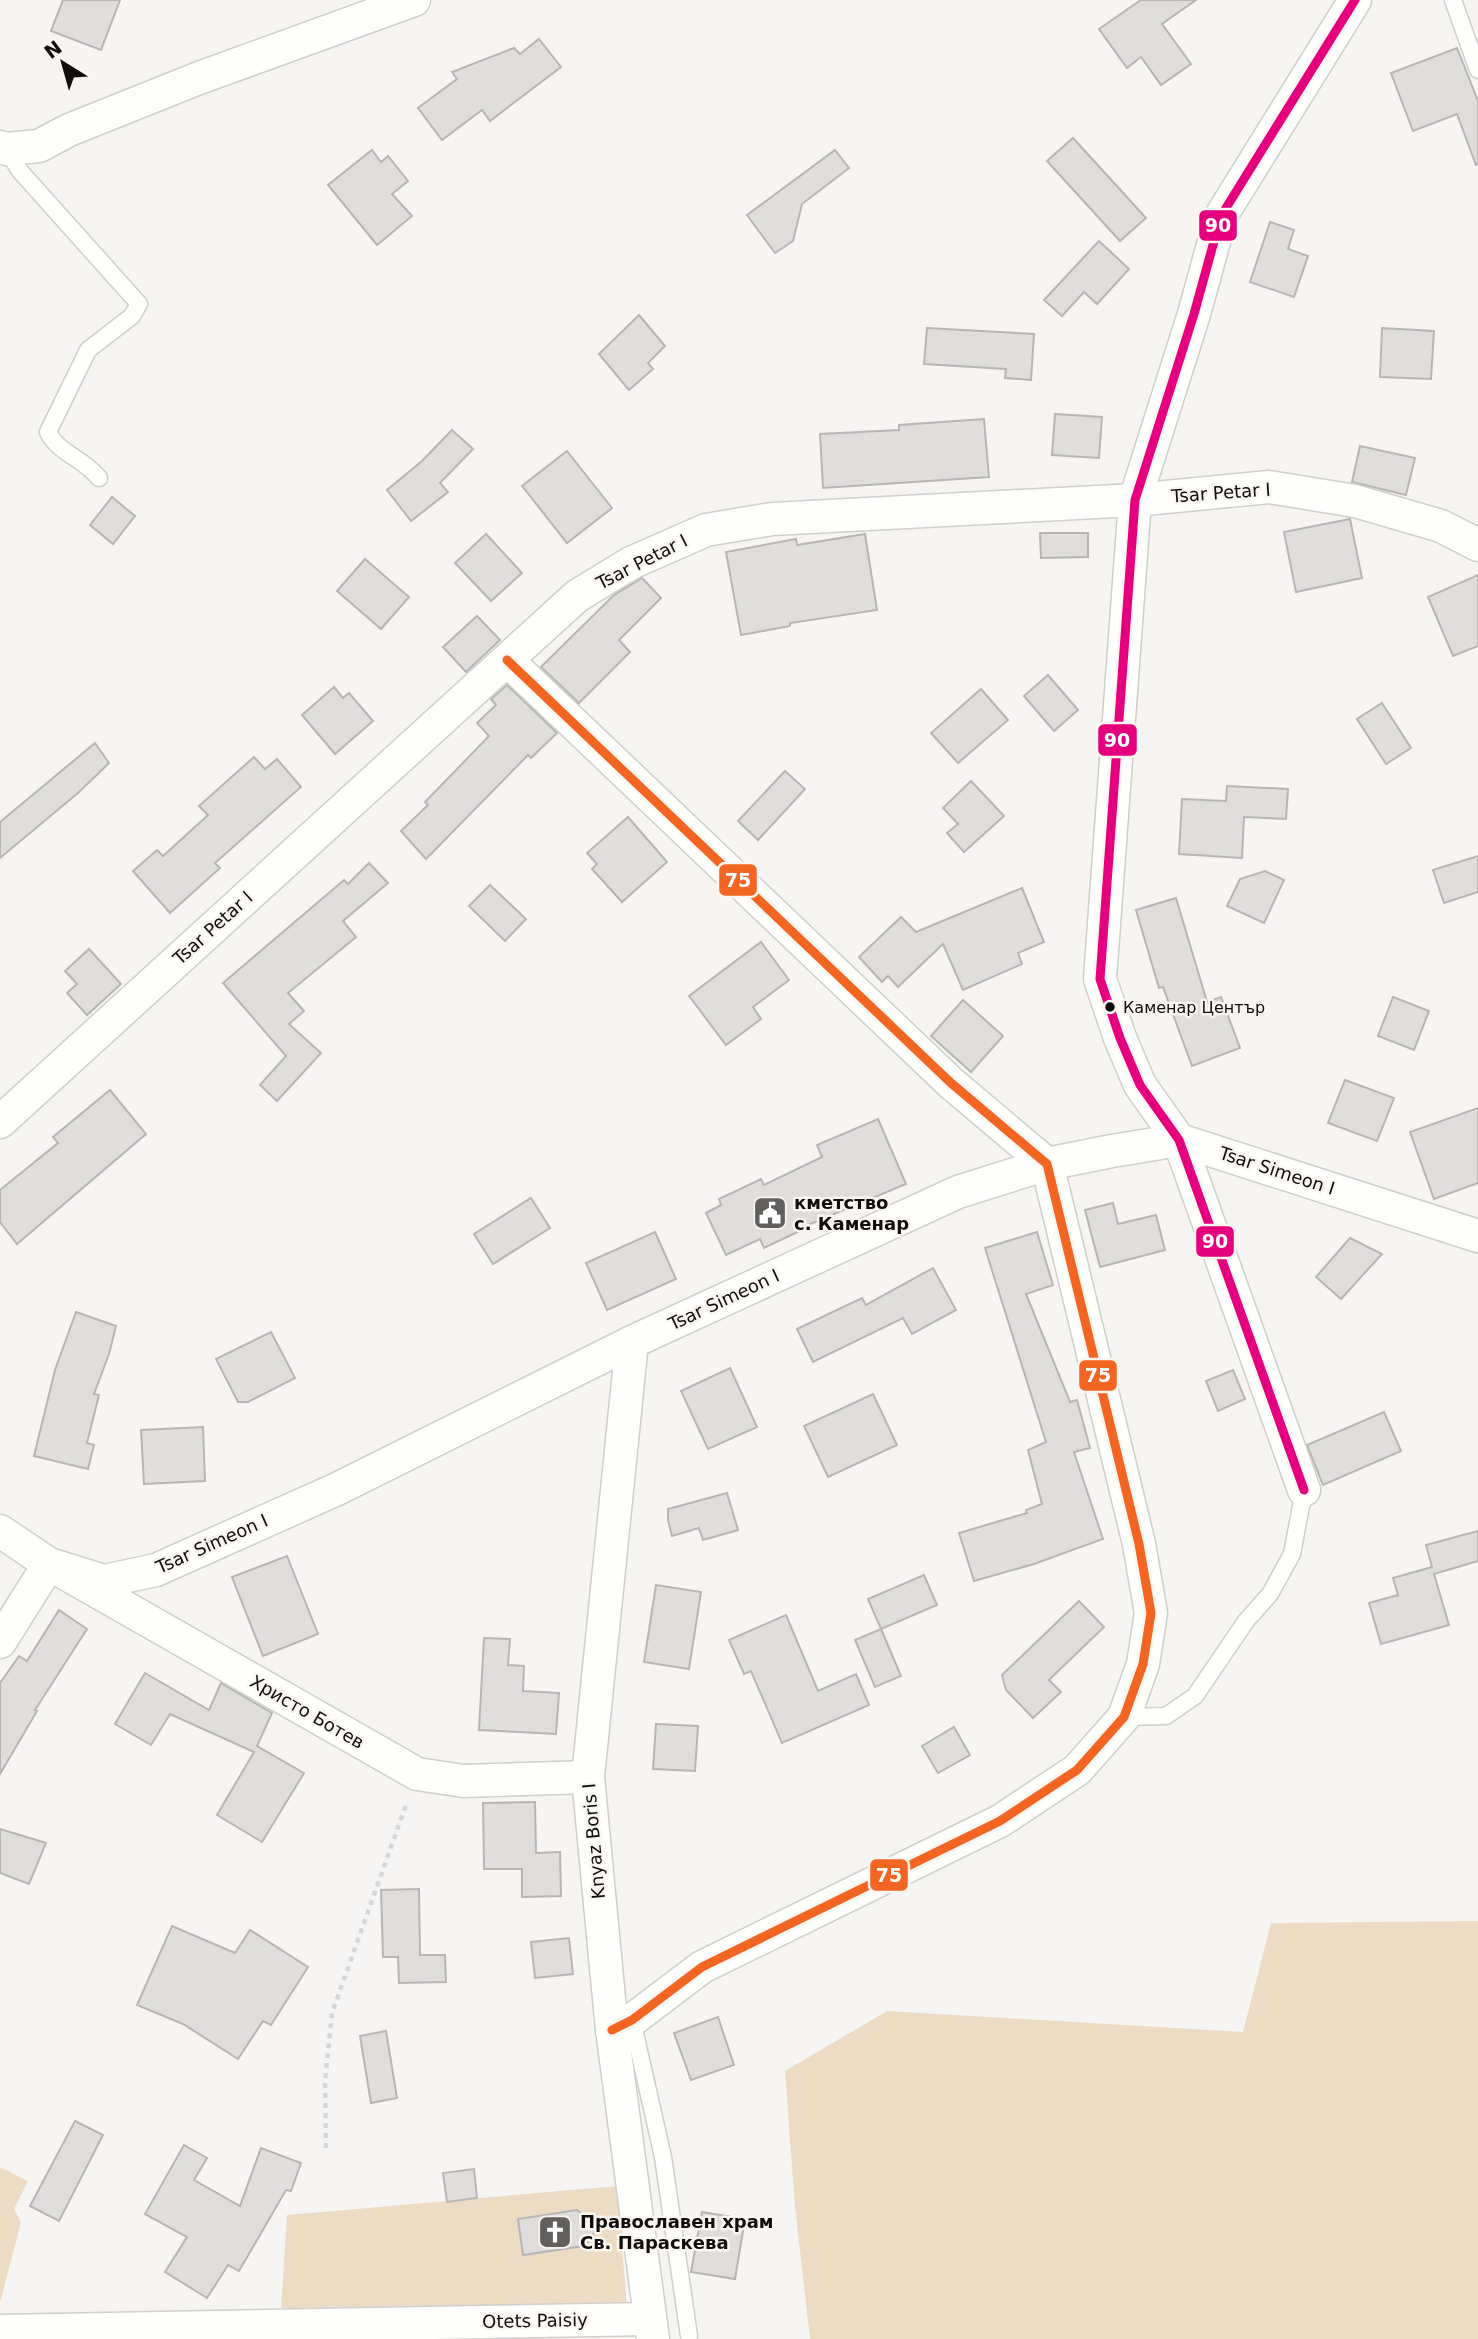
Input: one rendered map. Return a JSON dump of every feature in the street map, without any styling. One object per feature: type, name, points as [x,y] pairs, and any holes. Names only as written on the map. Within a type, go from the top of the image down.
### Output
[{"type":"street","points":[[3,148],[39,146],[69,130],[199,78],[414,0]]},
{"type":"street","points":[[1304,1490],[1179,1140],[1140,1084],[1120,1038],[1100,979],[1135,500],[1194,314],[1221,216],[1355,0]]},
{"type":"street","name":"Tsar Petar I","points":[[0,1122],[578,596],[631,564],[706,530],[772,519],[1135,500],[1269,487],[1368,505],[1441,526],[1478,545]]},
{"type":"street","points":[[507,660],[951,1083],[1047,1164],[1139,1544],[1151,1613],[1143,1664],[1124,1717],[1077,1770],[1000,1821],[702,1967],[622,2025]]},
{"type":"street","name":"Tsar Simeon I","points":[[0,1531],[49,1564],[104,1581],[156,1570],[337,1489],[632,1342],[958,1192],[1047,1164],[1179,1140],[1478,1236]]},
{"type":"street","name":"Knyaz Boris I","points":[[632,1342],[588,1777],[622,2025],[651,2329]]},
{"type":"street","points":[[0,1642],[49,1564]]},
{"type":"street","name":"Христо Ботев","points":[[49,1564],[417,1774],[464,1781],[588,1777]]},
{"type":"street","name":"Otets Paisiy","points":[[0,2332],[651,2329]]},
{"type":"lane","points":[[1453,0],[1478,70]]},
{"type":"lane","points":[[3,148],[20,171],[139,304],[132,316],[88,350],[48,432],[54,444],[89,466],[99,478]]},
{"type":"lane","points":[[1124,1717],[1166,1716],[1195,1696],[1246,1621],[1269,1594],[1292,1554],[1304,1490]]},
{"type":"lane","points":[[622,2025],[663,2157],[689,2336]]},
{"type":"path","points":[[326,2148],[325,2081],[331,2013],[417,1774]]},
{"type":"shaded area","points":[[1478,1921],[1478,2339],[810,2339],[795,2207],[785,2071],[887,2011],[1243,2032],[1271,1923]]},
{"type":"shaded area","points":[[0,2167],[28,2181],[14,2209],[21,2222],[0,2303]]},
{"type":"shaded area","points":[[617,2186],[627,2307],[281,2308],[287,2215]]},
{"type":"building","points":[[63,0],[120,0],[101,50],[51,31]]},
{"type":"building","points":[[1141,0],[1196,0],[1162,24],[1191,64],[1161,85],[1141,57],[1127,68],[1099,29]]},
{"type":"building","points":[[539,39],[561,67],[490,121],[482,110],[442,140],[418,108],[457,79],[452,72],[514,48],[520,54]]},
{"type":"building","points":[[1457,48],[1478,101],[1476,165],[1457,114],[1413,131],[1391,73]]},
{"type":"building","points":[[1073,138],[1146,218],[1120,241],[1047,161]]},
{"type":"building","points":[[372,150],[381,162],[388,156],[408,181],[392,194],[412,216],[377,245],[328,185]]},
{"type":"building","points":[[835,150],[849,168],[802,204],[793,241],[775,253],[747,215]]},
{"type":"building","points":[[1270,222],[1294,230],[1288,249],[1308,256],[1294,297],[1250,282]]},
{"type":"building","points":[[1099,241],[1129,269],[1097,304],[1084,292],[1062,316],[1044,300]]},
{"type":"building","points":[[639,315],[665,346],[648,363],[653,369],[629,390],[599,354]]},
{"type":"building","points":[[927,328],[1034,334],[1031,380],[1005,378],[1006,369],[924,364]]},
{"type":"building","points":[[1382,328],[1434,331],[1431,379],[1380,377]]},
{"type":"building","points":[[1055,414],[1102,417],[1099,458],[1052,455]]},
{"type":"building","points":[[984,419],[989,477],[823,488],[820,434],[899,430],[899,425]]},
{"type":"building","points":[[452,430],[473,449],[440,483],[448,492],[411,521],[387,490],[422,461]]},
{"type":"building","points":[[1360,446],[1415,458],[1406,495],[1352,482]]},
{"type":"building","points":[[567,451],[612,508],[567,543],[522,486]]},
{"type":"building","points":[[112,497],[135,516],[113,544],[90,525]]},
{"type":"building","points":[[1350,519],[1362,578],[1296,592],[1284,532]]},
{"type":"building","points":[[1040,533],[1088,533],[1088,557],[1041,558]]},
{"type":"building","points":[[486,534],[522,573],[491,601],[455,563]]},
{"type":"building","points":[[865,534],[877,610],[790,623],[790,626],[741,635],[726,552],[796,539],[797,545]]},
{"type":"building","points":[[365,559],[409,597],[381,629],[337,591]]},
{"type":"building","points":[[1478,575],[1478,646],[1453,656],[1428,597]]},
{"type":"building","points":[[642,578],[661,598],[619,640],[630,652],[579,703],[541,667],[614,595]]},
{"type":"building","points":[[477,616],[500,640],[466,672],[443,647]]},
{"type":"building","points":[[1048,675],[1078,710],[1054,731],[1024,696]]},
{"type":"building","points":[[507,685],[557,733],[531,758],[528,755],[426,859],[401,831],[428,805],[425,802],[489,736],[477,723],[496,705],[491,699]]},
{"type":"building","points":[[334,687],[343,698],[349,693],[373,721],[335,754],[302,715]]},
{"type":"building","points":[[981,689],[1008,720],[958,763],[931,733]]},
{"type":"building","points":[[1382,703],[1411,748],[1386,764],[1357,719]]},
{"type":"building","points":[[95,743],[109,763],[78,793],[0,858],[0,822]]},
{"type":"building","points":[[254,757],[265,769],[277,759],[301,787],[215,863],[220,868],[170,913],[133,871],[157,850],[163,856],[208,815],[199,806]]},
{"type":"building","points":[[785,771],[805,789],[758,840],[738,821]]},
{"type":"building","points":[[971,781],[1004,816],[964,852],[947,833],[958,824],[943,808]]},
{"type":"building","points":[[1227,786],[1288,789],[1286,819],[1244,817],[1242,858],[1179,854],[1182,799],[1226,801]]},
{"type":"building","points":[[628,817],[667,862],[622,902],[592,869],[597,864],[587,853]]},
{"type":"building","points":[[1478,856],[1478,892],[1444,903],[1433,870]]},
{"type":"building","points":[[369,863],[388,883],[343,921],[356,937],[288,993],[304,1011],[289,1024],[321,1053],[277,1101],[260,1085],[286,1056],[223,983],[344,880],[348,884]]},
{"type":"building","points":[[1265,871],[1284,880],[1264,923],[1227,906],[1240,879]]},
{"type":"building","points":[[490,885],[526,919],[505,941],[469,906]]},
{"type":"building","points":[[1022,888],[1044,942],[1018,953],[1022,964],[963,990],[943,944],[898,987],[888,976],[882,982],[859,957],[901,917],[916,932]]},
{"type":"building","points":[[1176,898],[1207,1002],[1221,997],[1240,1048],[1192,1066],[1163,987],[1159,988],[1136,910]]},
{"type":"building","points":[[761,942],[789,980],[753,1007],[761,1019],[726,1045],[689,996]]},
{"type":"building","points":[[89,949],[121,984],[87,1015],[67,993],[77,984],[65,971]]},
{"type":"building","points":[[1393,997],[1429,1011],[1414,1050],[1378,1036]]},
{"type":"building","points":[[963,1000],[1003,1036],[971,1072],[931,1036]]},
{"type":"building","points":[[1345,1080],[1394,1098],[1377,1141],[1328,1123]]},
{"type":"building","points":[[110,1090],[146,1134],[17,1244],[0,1222],[0,1190],[58,1143],[53,1137]]},
{"type":"building","points":[[1478,1108],[1478,1183],[1434,1199],[1410,1132]]},
{"type":"building","points":[[878,1119],[906,1184],[808,1225],[764,1248],[760,1239],[726,1255],[706,1213],[721,1205],[719,1199],[761,1179],[764,1185],[822,1157],[817,1145]]},
{"type":"building","points":[[531,1198],[550,1228],[493,1264],[474,1234]]},
{"type":"building","points":[[1113,1203],[1118,1224],[1156,1215],[1165,1250],[1100,1267],[1085,1210]]},
{"type":"building","points":[[655,1232],[676,1279],[607,1310],[586,1263]]},
{"type":"building","points":[[1037,1232],[1053,1285],[1026,1294],[1070,1402],[1077,1400],[1090,1448],[1074,1452],[1103,1539],[1034,1564],[974,1581],[959,1533],[1027,1513],[1026,1510],[1042,1504],[1028,1450],[1046,1442],[985,1248]]},
{"type":"building","points":[[1350,1238],[1382,1254],[1341,1299],[1316,1277]]},
{"type":"building","points":[[933,1268],[956,1310],[912,1334],[903,1318],[813,1362],[797,1329],[862,1298],[866,1305]]},
{"type":"building","points":[[76,1312],[116,1326],[94,1394],[99,1395],[87,1443],[94,1445],[88,1469],[34,1456],[55,1370]]},
{"type":"building","points":[[271,1332],[295,1378],[248,1402],[238,1402],[216,1359]]},
{"type":"building","points":[[730,1368],[757,1427],[708,1449],[681,1391]]},
{"type":"building","points":[[1233,1370],[1245,1399],[1218,1411],[1206,1381]]},
{"type":"building","points":[[873,1394],[897,1445],[828,1477],[804,1426]]},
{"type":"building","points":[[1384,1412],[1401,1451],[1323,1485],[1307,1445]]},
{"type":"building","points":[[203,1427],[205,1481],[144,1484],[141,1430]]},
{"type":"building","points":[[727,1493],[738,1530],[703,1540],[699,1528],[672,1536],[668,1509]]},
{"type":"building","points":[[1478,1531],[1478,1561],[1434,1574],[1449,1625],[1381,1644],[1369,1603],[1398,1595],[1393,1578],[1432,1567],[1426,1545]]},
{"type":"building","points":[[287,1556],[318,1634],[263,1656],[232,1577]]},
{"type":"building","points":[[924,1575],[937,1605],[881,1629],[868,1599]]},
{"type":"building","points":[[656,1585],[701,1592],[689,1669],[644,1662]]},
{"type":"building","points":[[1079,1601],[1104,1627],[1049,1680],[1061,1692],[1033,1718],[1006,1690],[1002,1675]]},
{"type":"building","points":[[59,1610],[87,1629],[35,1710],[37,1711],[0,1774],[0,1683],[19,1656],[27,1661]]},
{"type":"building","points":[[786,1615],[818,1691],[856,1674],[869,1705],[782,1743],[751,1671],[744,1674],[729,1640]]},
{"type":"building","points":[[881,1629],[901,1676],[875,1687],[855,1640]]},
{"type":"building","points":[[484,1638],[510,1639],[508,1665],[524,1666],[523,1691],[559,1693],[556,1734],[479,1730]]},
{"type":"building","points":[[145,1673],[209,1710],[221,1683],[272,1713],[257,1746],[304,1773],[262,1842],[217,1815],[254,1752],[170,1714],[151,1745],[115,1724]]},
{"type":"building","points":[[656,1724],[698,1726],[695,1771],[653,1769]]},
{"type":"building","points":[[954,1727],[970,1755],[938,1773],[922,1746]]},
{"type":"building","points":[[535,1802],[536,1853],[560,1852],[561,1896],[522,1897],[522,1869],[484,1869],[483,1803]]},
{"type":"building","points":[[0,1829],[46,1843],[29,1884],[0,1873]]},
{"type":"building","points":[[419,1889],[420,1955],[445,1955],[446,1982],[399,1983],[398,1957],[383,1957],[381,1890]]},
{"type":"building","points":[[172,1926],[235,1953],[250,1930],[308,1967],[271,2025],[263,2021],[238,2059],[183,2024],[137,2005]]},
{"type":"building","points":[[569,1938],[573,1974],[535,1978],[531,1942]]},
{"type":"building","points":[[718,2017],[734,2065],[691,2080],[674,2033]]},
{"type":"building","points":[[386,2031],[397,2098],[371,2103],[360,2036]]},
{"type":"building","points":[[75,2121],[103,2135],[59,2221],[30,2206]]},
{"type":"building","points":[[184,2145],[207,2158],[194,2180],[240,2206],[261,2148],[301,2163],[291,2191],[286,2190],[239,2271],[228,2265],[207,2298],[165,2272],[187,2237],[145,2214]]},
{"type":"building","points":[[474,2169],[477,2198],[447,2202],[443,2173]]},
{"type":"building","points":[[577,2210],[598,2228],[584,2246],[523,2255],[518,2219]]},
{"type":"building","points":[[702,2212],[745,2219],[735,2279],[691,2272]]},
{"type":"transit line","name":"90","points":[[1304,1490],[1179,1140],[1140,1085],[1120,1038],[1100,979],[1135,500],[1194,314],[1221,216],[1355,0]]},
{"type":"transit line","name":"75","points":[[507,660],[951,1083],[1047,1164],[1139,1544],[1151,1613],[1143,1664],[1124,1717],[1077,1770],[1000,1821],[702,1967],[632,2020],[612,2030]]},
{"type":"place","name":"Каменар Център","points":[[1110,1007]]},
{"type":"place","name":"кметство с. Каменар","points":[[770,1213]]},
{"type":"place","name":"Православен храм Св. Параскева","points":[[555,2232]]}]
